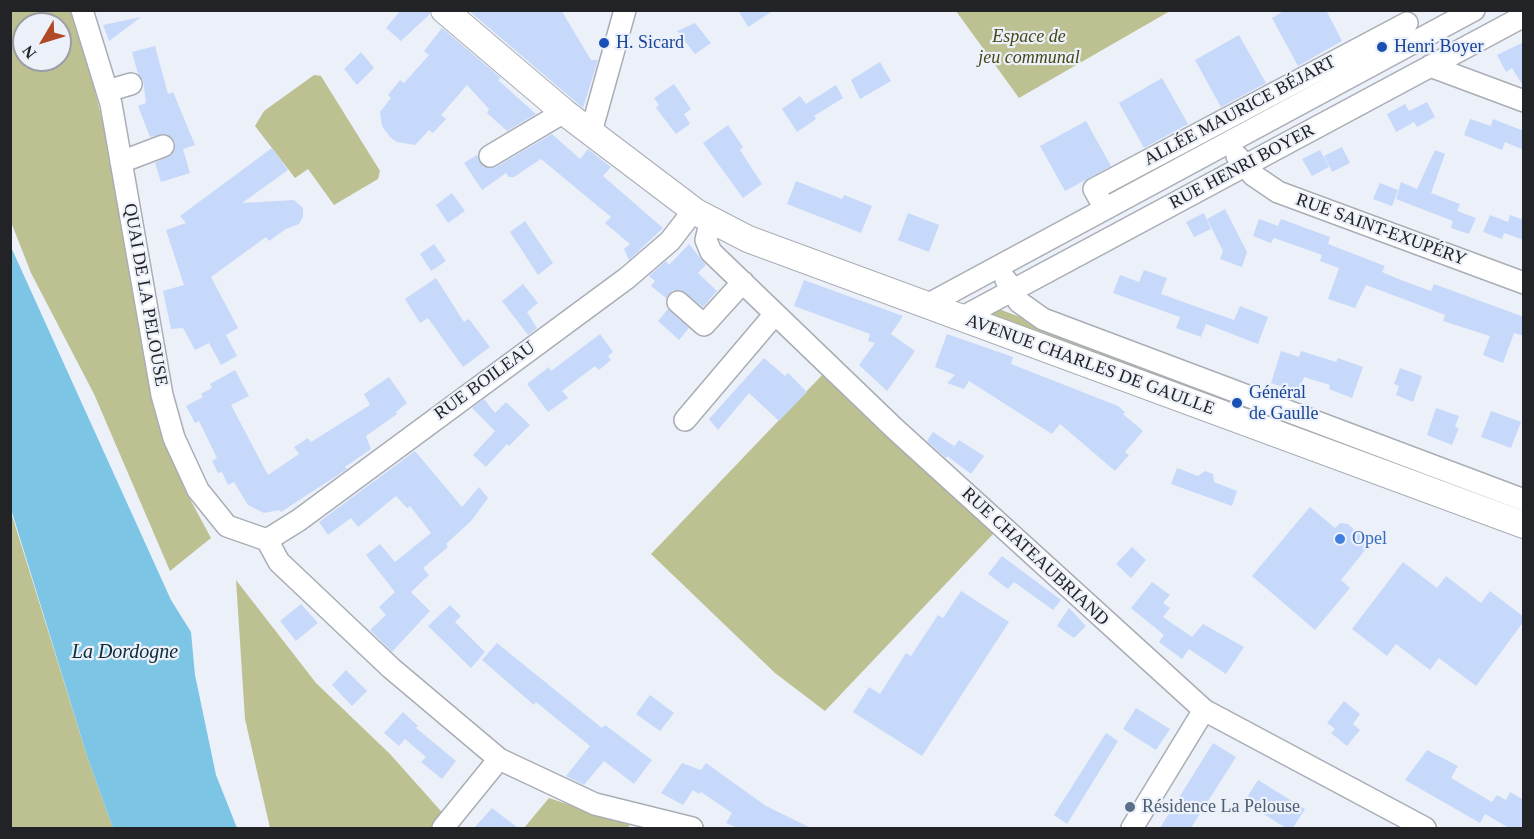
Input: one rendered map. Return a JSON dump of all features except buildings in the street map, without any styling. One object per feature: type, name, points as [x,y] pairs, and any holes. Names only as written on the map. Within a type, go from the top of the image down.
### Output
[{"type":"main road","name":"AVENUE CHARLES DE GAULLE","points":[[444,10],[591,132],[702,215],[748,239],[1524,525]]},
{"type":"street","name":"QUAI DE LA PELOUSE","points":[[82,10],[107,91],[162,395],[174,438],[198,490],[227,526],[267,540]]},
{"type":"street","points":[[591,132],[625,10]]},
{"type":"street","name":"RUE HENRI BOYER","points":[[927,305],[1474,10]]},
{"type":"street","name":"RUE HENRI BOYER","points":[[961,318],[1524,15]]},
{"type":"street","points":[[1403,17],[1430,66],[1524,101]]},
{"type":"street","name":"ALLÉE MAURICE BÉJART","points":[[1106,209],[1094,189],[1403,17]]},
{"type":"street","points":[[107,91],[131,84]]},
{"type":"street","points":[[490,156],[564,111]]},
{"type":"street","points":[[1229,142],[1244,166]]},
{"type":"street","points":[[121,162],[163,146]]},
{"type":"street","name":"RUE SAINT-EXUPÉRY","points":[[1244,166],[1278,192],[1524,283]]},
{"type":"street","name":"RUE CHATEAUBRIAND","points":[[702,215],[706,240],[711,252],[902,435],[1204,710],[1425,828]]},
{"type":"street","name":"RUE BOILEAU","points":[[267,540],[299,520],[627,278],[702,215]]},
{"type":"street","points":[[999,266],[1012,291],[1029,311],[1043,319],[1524,500]]},
{"type":"street","points":[[678,302],[704,326],[743,282]]},
{"type":"street","points":[[685,420],[775,314]]},
{"type":"street","points":[[267,540],[279,562],[391,668],[499,759],[595,804],[692,828]]},
{"type":"street","points":[[1132,828],[1204,710]]},
{"type":"street","points":[[443,828],[499,759]]},
{"type":"green space","points":[[10,11],[73,11],[102,119],[166,437],[184,488],[211,538],[170,571],[94,394],[31,273],[11,222]]},
{"type":"green space","name":"Espace de jeu communal","points":[[956,11],[1170,11],[1019,98]]},
{"type":"green space","points":[[314,75],[321,76],[380,171],[378,179],[334,205],[308,169],[295,178],[255,126],[264,111]]},
{"type":"green space","points":[[996,308],[1523,505],[1523,513],[995,317],[990,314]]},
{"type":"green space","points":[[825,372],[994,533],[825,711],[775,673],[651,554]]},
{"type":"green space","points":[[10,509],[88,759],[113,828],[11,828]]},
{"type":"green space","points":[[236,580],[316,683],[390,754],[456,828],[270,828],[245,719]]},
{"type":"green space","points":[[549,798],[630,825],[627,828],[524,828]]},
{"type":"water","name":"La Dordogne","points":[[11,247],[171,600],[191,632],[195,675],[216,775],[237,828],[113,828],[88,759],[11,509]]},
{"type":"place","name":"H. Sicard","points":[[604,43]]},
{"type":"place","name":"Henri Boyer","points":[[1382,47]]},
{"type":"place","name":"Général de Gaulle","points":[[1237,403]]},
{"type":"place","name":"Opel","points":[[1340,539]]},
{"type":"place","name":"Résidence La Pelouse","points":[[1130,807]]}]
